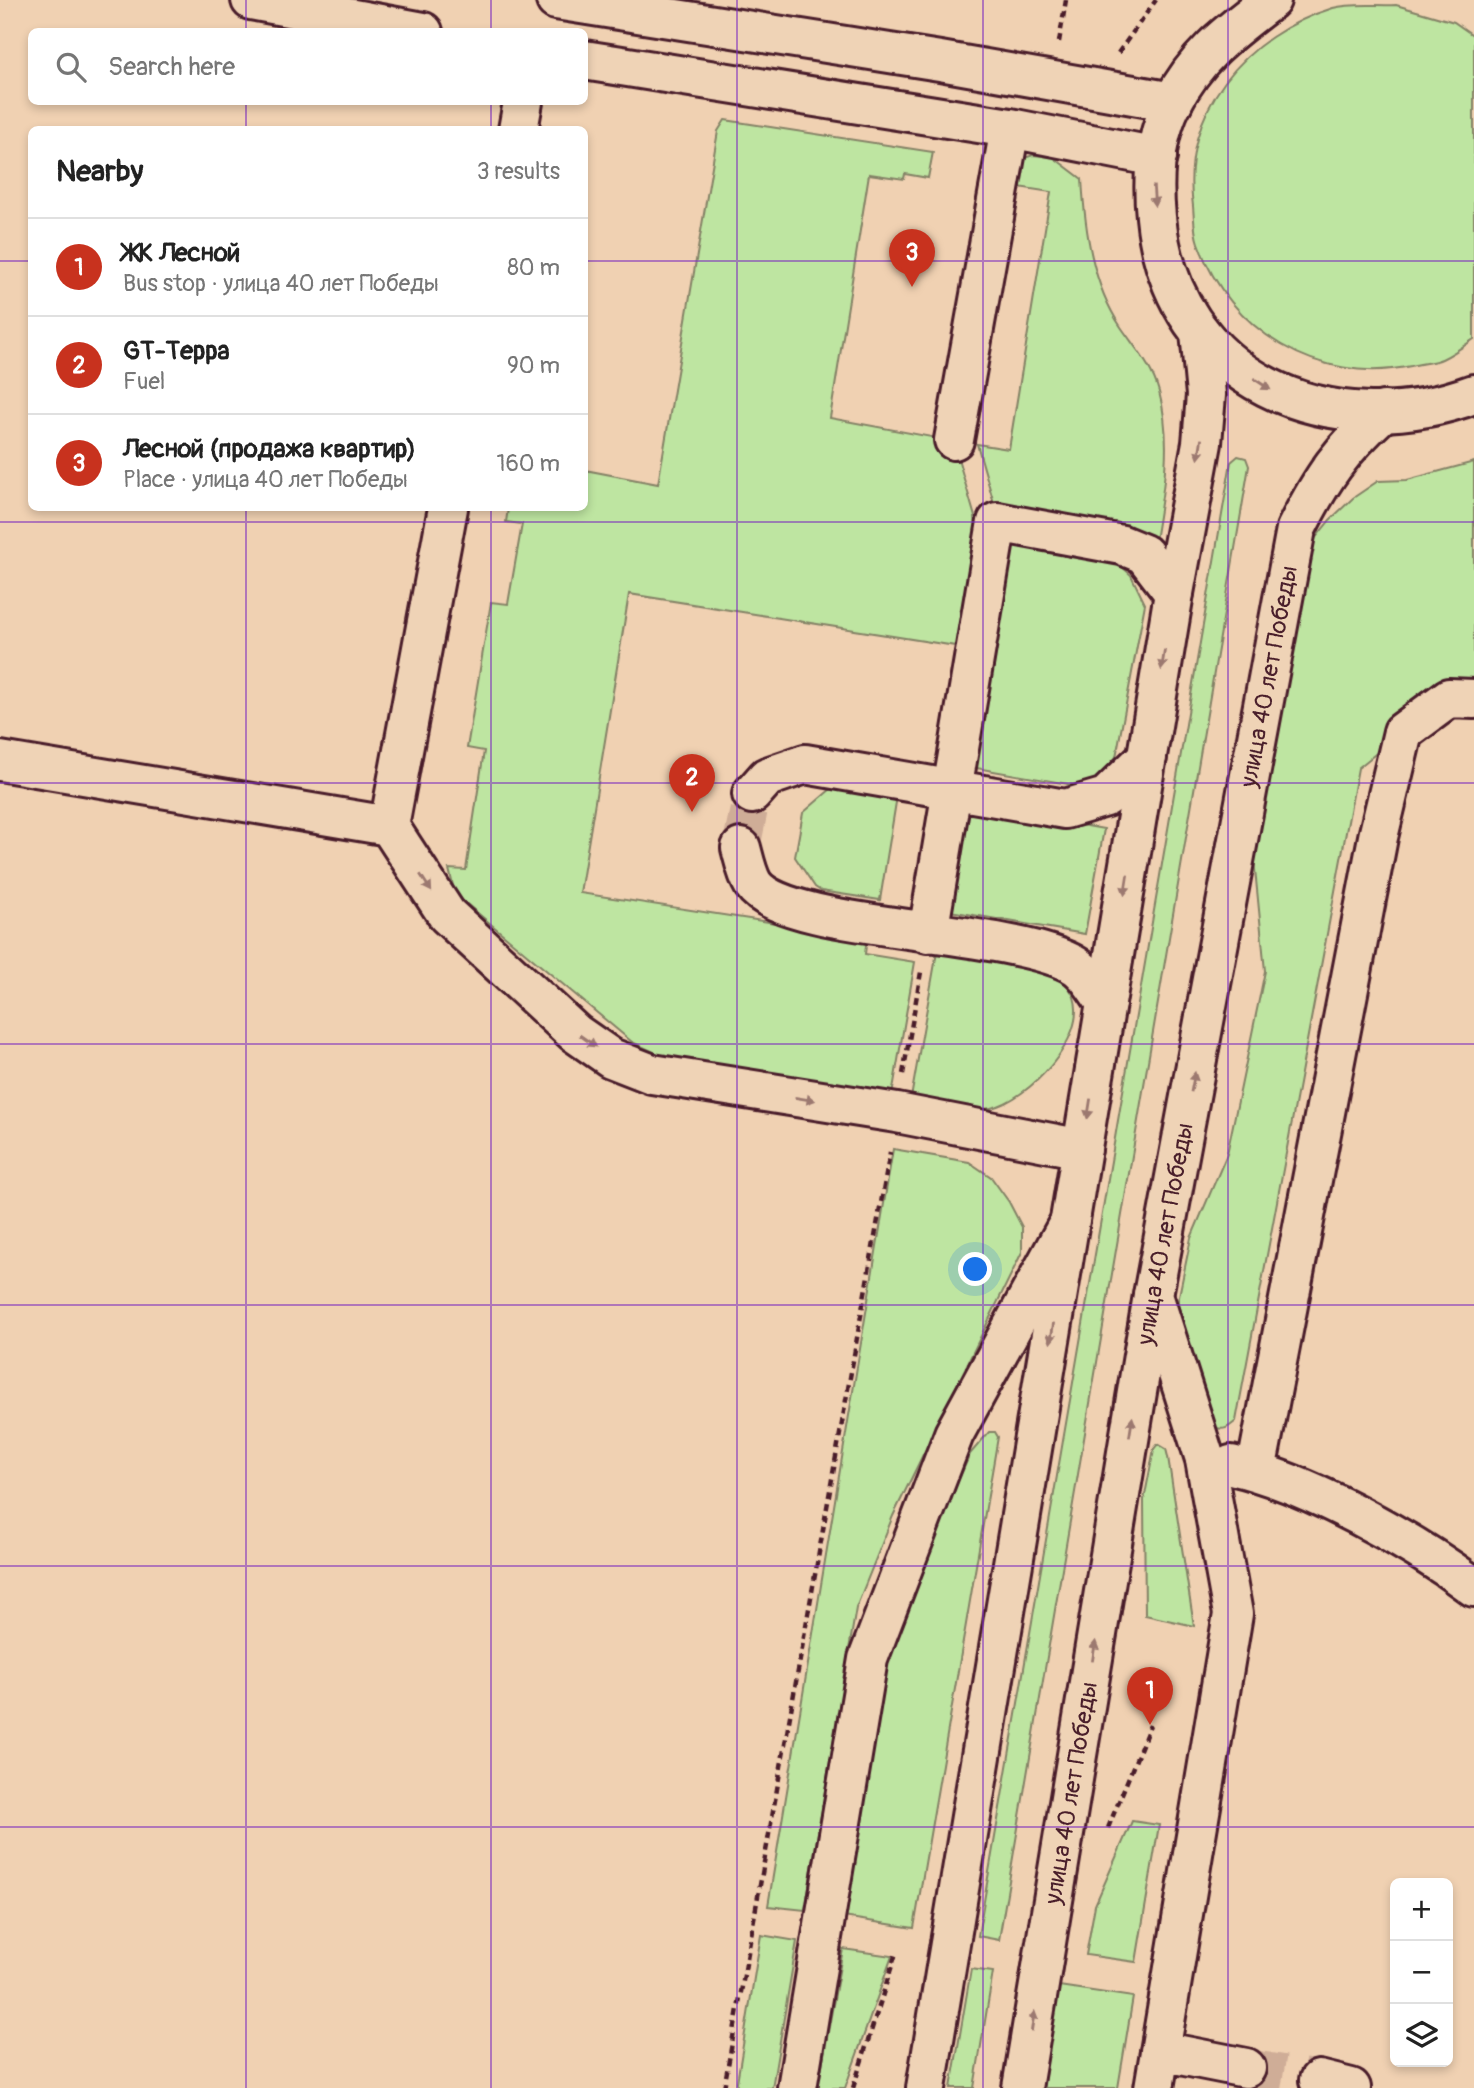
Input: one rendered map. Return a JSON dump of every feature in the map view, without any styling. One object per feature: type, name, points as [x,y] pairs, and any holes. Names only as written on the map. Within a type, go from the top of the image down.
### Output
[{"type":"main road","points":[[251,0],[361,10],[412,28]]},
{"type":"main road","points":[[556,0],[696,11],[1173,102]]},
{"type":"main road","points":[[1240,0],[1173,102],[1162,127],[1153,187],[1158,240],[1174,292],[1200,332],[1231,364],[1280,396],[1339,411],[1384,411],[1418,410],[1474,394]]},
{"type":"main road","points":[[1211,46],[1271,0]]},
{"type":"main road","points":[[588,61],[1010,128],[1157,157]]},
{"type":"main road","points":[[519,126],[522,105]]},
{"type":"main road","points":[[954,440],[1010,128]]},
{"type":"main road","points":[[926,2088],[1203,431],[1206,395],[1200,332]]},
{"type":"main road","name":"улица 40 лет Победы","points":[[1022,2088],[1153,1295],[1296,529],[1318,484],[1346,446],[1384,411]]},
{"type":"main road","points":[[447,511],[389,826],[447,915],[575,1032],[611,1058],[652,1074],[897,1114],[1082,1149]]},
{"type":"main road","points":[[928,933],[997,522],[1122,545],[1144,554],[1174,593]]},
{"type":"main road","points":[[1256,1471],[1378,837],[1403,732],[1449,698],[1474,699]]},
{"type":"main road","points":[[752,794],[767,778],[805,764],[1065,809],[1106,797],[1147,757]]},
{"type":"main road","points":[[0,761],[389,826]]},
{"type":"main road","points":[[741,848],[753,884],[779,904],[928,933],[1033,948],[1078,967],[1107,1003]]},
{"type":"main road","points":[[797,2088],[868,1660],[954,1434],[1070,1220]]},
{"type":"main road","points":[[1153,1295],[1205,1459],[1234,1614],[1157,2070],[1246,2068]]},
{"type":"main road","points":[[1205,1459],[1256,1471],[1371,1522],[1474,1587]]},
{"type":"path","points":[[1092,88],[1156,0]]},
{"type":"path","points":[[724,2088],[928,933]]},
{"type":"path","points":[[1106,1839],[1150,1725]]},
{"type":"path","points":[[853,2088],[896,1953]]},
{"type":"green space","points":[[1396,5],[1454,22],[1474,36],[1474,339],[1450,355],[1435,361],[1377,370],[1343,368],[1311,359],[1282,345],[1255,326],[1231,302],[1212,274],[1197,239],[1192,171],[1197,139],[1208,109],[1225,82],[1247,57],[1272,37],[1301,20],[1333,8]]},
{"type":"green space","points":[[725,120],[933,152],[928,178],[905,174],[904,179],[869,174],[830,418],[953,441],[975,517],[979,546],[962,647],[629,594],[580,893],[867,937],[865,954],[915,962],[892,1095],[667,1058],[632,1042],[462,900],[454,890],[449,869],[466,870],[484,751],[467,748],[491,602],[508,604],[522,524],[506,522],[508,511],[588,511],[588,471],[658,484],[718,131]]},
{"type":"green space","points":[[1033,155],[1053,157],[1082,179],[1088,237],[1103,293],[1121,327],[1148,366],[1159,392],[1166,449],[1154,546],[1143,534],[1131,527],[994,503],[977,444],[1009,449],[1051,192],[1012,186],[1022,159]]},
{"type":"green space","points":[[1238,456],[1246,458],[1249,466],[999,1940],[978,1936],[1231,462]]},
{"type":"green space","points":[[1474,462],[1474,687],[1459,686],[1358,768],[1236,1421],[1220,1429],[1213,1427],[1173,1325],[1191,1238],[1227,1154],[1265,971],[1254,859],[1304,569],[1314,540],[1330,520],[1353,498],[1378,481],[1407,480]]},
{"type":"green space","points":[[1006,538],[1119,564],[1131,575],[1145,604],[1116,757],[1099,778],[1085,787],[965,766]]},
{"type":"green space","points":[[832,788],[897,796],[880,900],[821,891],[815,887],[795,857],[803,813]]},
{"type":"green space","points":[[962,804],[1104,829],[1085,934],[944,910]]},
{"type":"green space","points":[[938,946],[1054,972],[1068,986],[1074,997],[1076,1013],[1064,1048],[1037,1080],[1006,1103],[991,1108],[971,1109],[911,1098]]},
{"type":"green space","points":[[893,1149],[969,1162],[991,1177],[1009,1202],[1022,1227],[1022,1252],[893,1516],[856,1608],[805,1910],[768,1906]]},
{"type":"green space","points":[[989,1432],[995,1432],[998,1437],[914,1928],[843,1917],[887,1664],[903,1607],[970,1454]]},
{"type":"green space","points":[[1158,1444],[1166,1449],[1168,1457],[1194,1626],[1145,1615],[1144,1500],[1154,1449]]},
{"type":"green space","points":[[1132,1821],[1159,1825],[1136,1962],[1086,1955],[1095,1905]]},
{"type":"green space","points":[[761,1935],[797,1941],[772,2088],[736,2088]]},
{"type":"green space","points":[[843,1949],[892,1956],[845,2088],[818,2088]]},
{"type":"green space","points":[[971,1969],[993,1972],[974,2088],[951,2088]]},
{"type":"green space","points":[[1059,1986],[1133,1997],[1118,2088],[1043,2088]]},
{"type":"tunnel","points":[[741,848],[752,794]]},
{"type":"tunnel","points":[[1246,2068],[1319,2080]]},
{"type":"place","name":"Лесной (продажа квартир)","points":[[912,287]]},
{"type":"place","name":"GT-Терра","points":[[692,812]]},
{"type":"place","name":"ЖК Лесной","points":[[1150,1725]]}]
